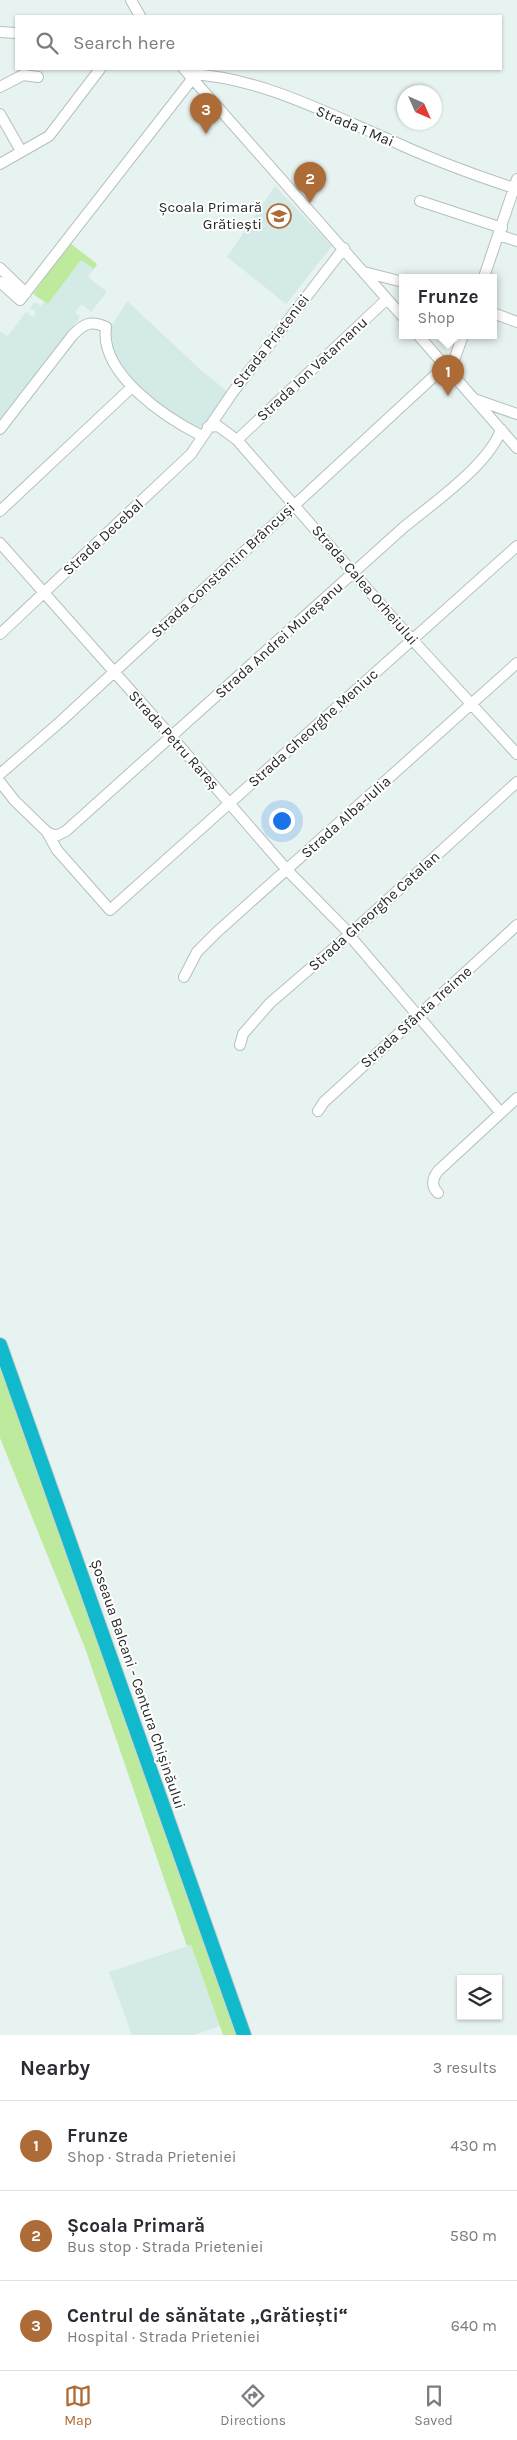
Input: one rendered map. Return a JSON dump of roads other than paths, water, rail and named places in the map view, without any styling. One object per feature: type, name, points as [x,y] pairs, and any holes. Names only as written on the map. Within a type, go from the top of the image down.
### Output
[{"type":"highway","name":"Șoseaua Balcani - Centura Chișinăului","points":[[0,1345],[244,2035]]},
{"type":"street","points":[[131,0],[139,15]]},
{"type":"street","points":[[0,32],[15,33]]},
{"type":"street","points":[[0,164],[49,136],[99,70]]},
{"type":"street","points":[[23,297],[70,238],[189,74],[399,312]]},
{"type":"street","name":"Strada 1 Mai","points":[[189,74],[232,79],[267,90],[454,167],[516,185]]},
{"type":"street","points":[[0,87],[23,75],[38,77]]},
{"type":"street","points":[[0,114],[21,151]]},
{"type":"street","points":[[485,274],[516,185]]},
{"type":"street","points":[[420,202],[500,232],[517,241]]},
{"type":"street","name":"Strada Prieteniei","points":[[202,436],[255,362],[344,248]]},
{"type":"street","points":[[0,268],[23,297]]},
{"type":"street","points":[[364,272],[399,281]]},
{"type":"street","points":[[0,282],[23,297]]},
{"type":"street","name":"Strada Ion Vatamanu","points":[[237,440],[387,298]]},
{"type":"street","points":[[497,314],[517,322]]},
{"type":"street","points":[[0,429],[80,327],[96,322],[106,326],[108,348],[132,387],[163,413],[202,436]]},
{"type":"street","points":[[421,339],[517,448]]},
{"type":"street","points":[[447,369],[461,339]]},
{"type":"street","name":"Strada Constantin Brâncuși","points":[[0,774],[114,672],[293,505],[447,369]]},
{"type":"street","points":[[0,511],[132,387]]},
{"type":"street","points":[[473,398],[517,414]]},
{"type":"street","name":"Strada Calea Orheiului","points":[[208,427],[218,426],[237,440],[412,640],[517,754]]},
{"type":"street","name":"Strada Andrei Mureșanu","points":[[47,832],[56,836],[66,832],[486,454],[498,438],[501,429]]},
{"type":"street","name":"Strada Decebal","points":[[0,634],[191,454],[202,436]]},
{"type":"street","name":"Strada Petru Rareș","points":[[0,543],[230,802],[288,871],[349,934],[501,1112]]},
{"type":"street","name":"Strada Gheorghe Meniuc","points":[[47,832],[57,850],[110,910],[517,546]]},
{"type":"street","name":"Strada Alba-Iulia","points":[[184,977],[197,952],[517,663]]},
{"type":"street","points":[[0,782],[47,832]]},
{"type":"street","name":"Strada Gheorghe Catalan","points":[[240,1045],[243,1034],[270,1003],[517,782]]},
{"type":"street","name":"Strada Sfânta Treime","points":[[318,1111],[324,1102],[517,925]]},
{"type":"street","points":[[438,1194],[433,1186],[433,1180],[438,1171],[517,1098]]},
{"type":"place","name":"Centrul de sănătate „Grătiești“","points":[[206,134]]},
{"type":"place","name":"Școala Primară","points":[[310,203]]},
{"type":"place","name":"Școala Primară Grătiești","points":[[279,216]]},
{"type":"place","name":"Frunze","points":[[448,396]]}]
